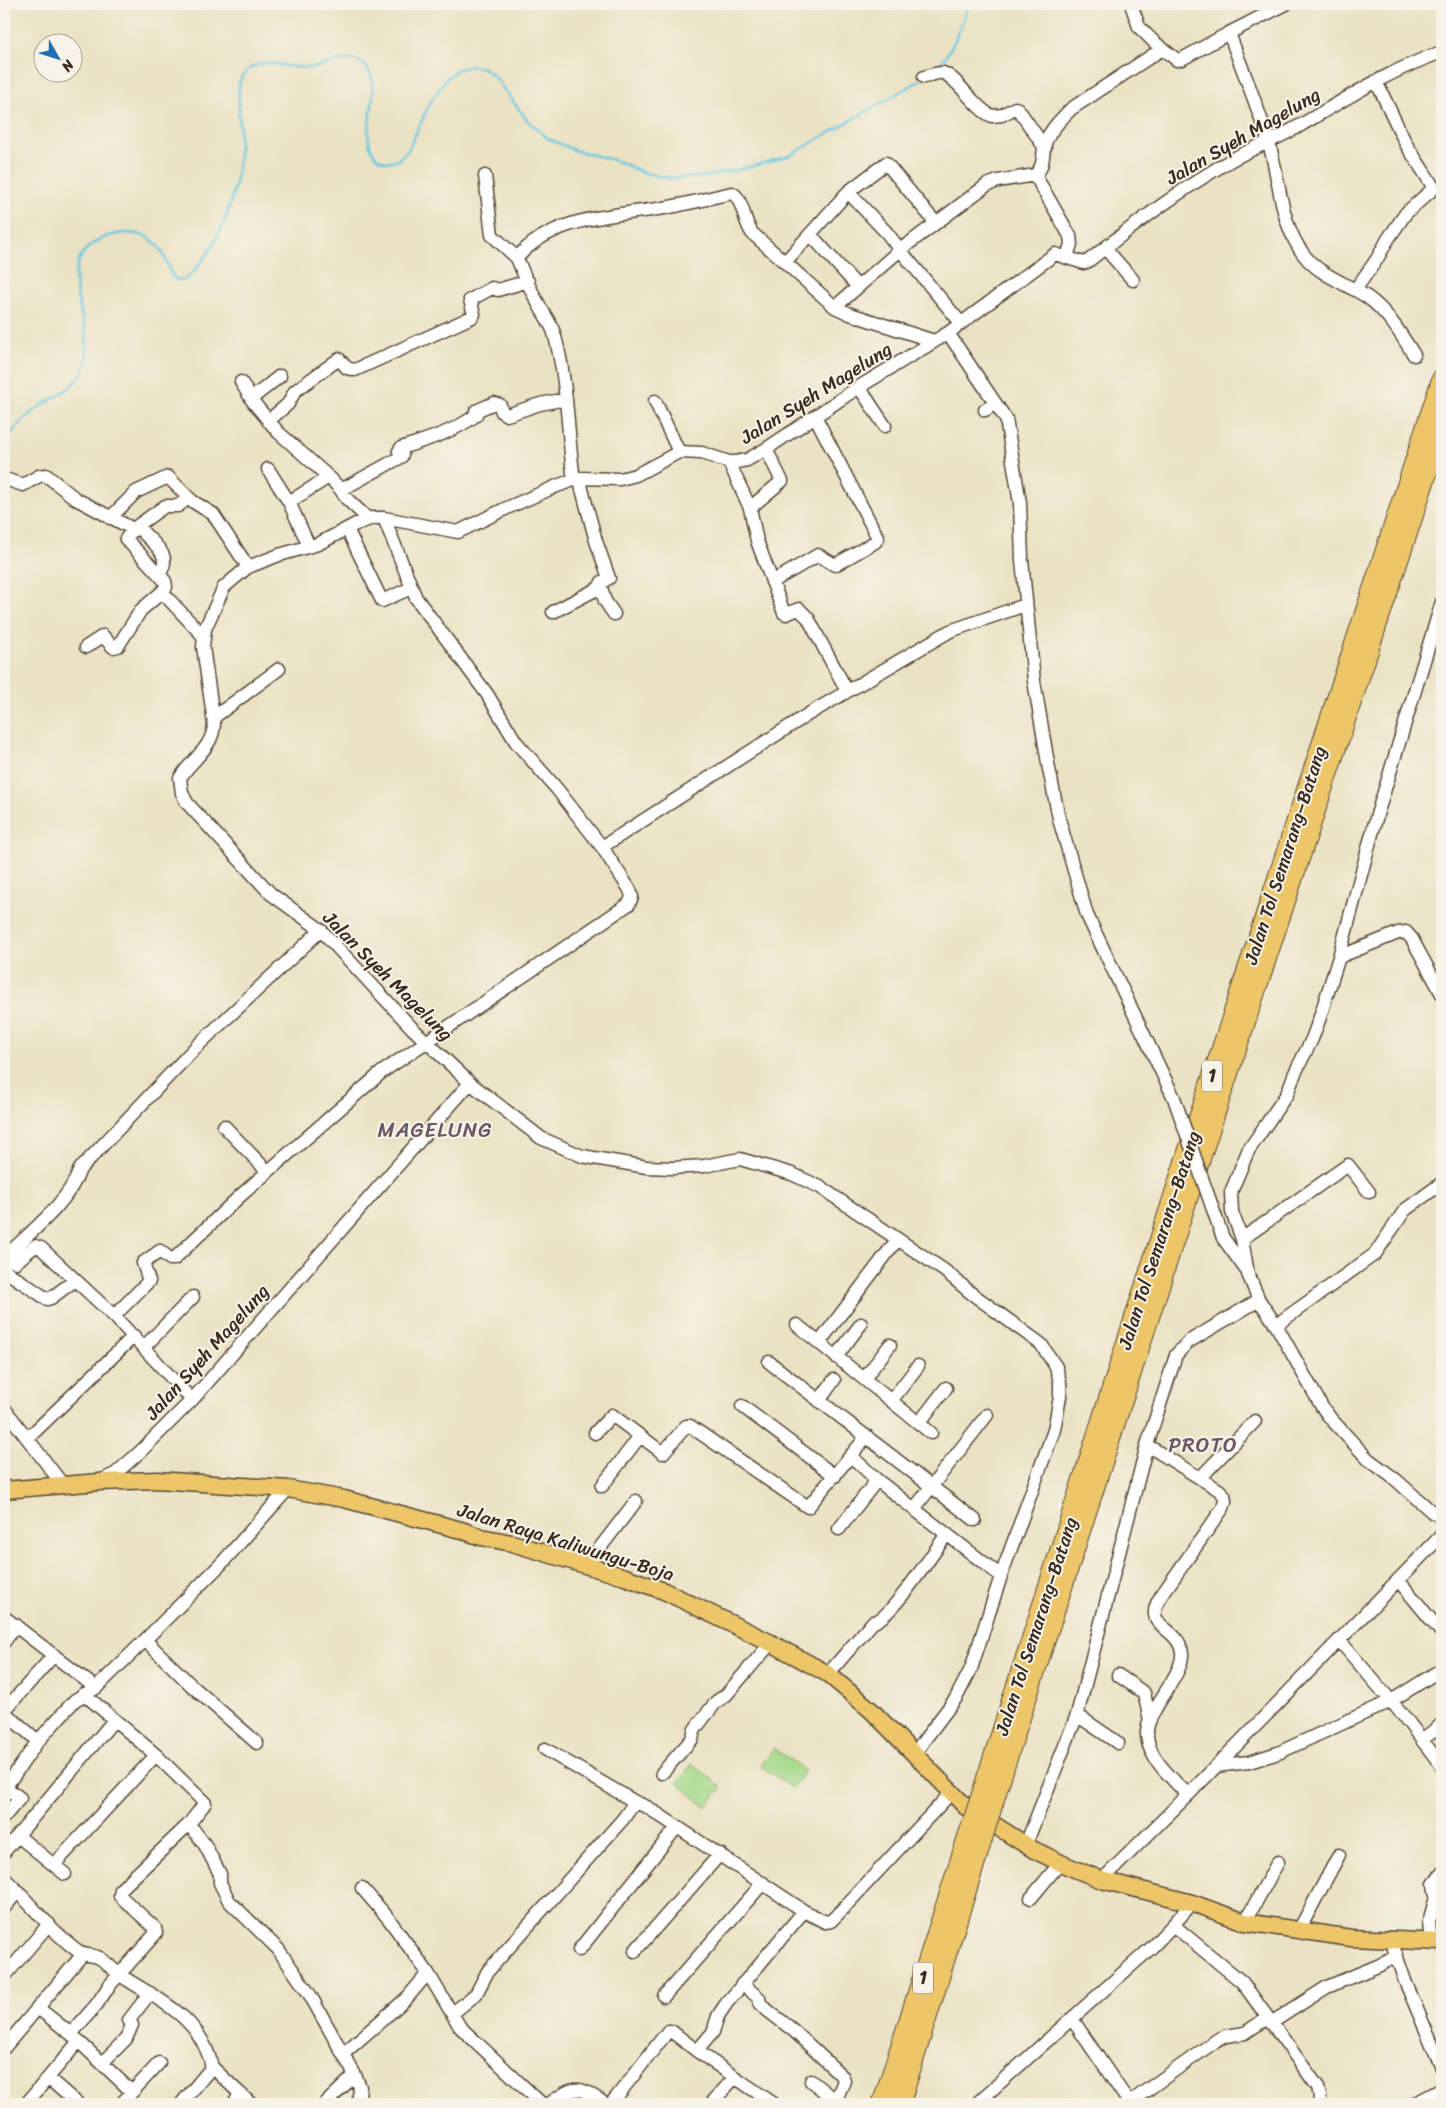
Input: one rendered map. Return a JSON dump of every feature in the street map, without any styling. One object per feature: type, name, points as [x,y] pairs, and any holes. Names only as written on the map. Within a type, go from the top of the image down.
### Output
[{"type":"highway","name":"Jalan Tol Semarang–Batang","points":[[882,2104],[970,1854],[1196,1126],[1442,378]]},
{"type":"highway","name":"Jalan Tol Semarang–Batang","points":[[994,1779],[1442,429]]},
{"type":"highway","name":"Jalan Tol Semarang–Batang","points":[[900,2104],[970,1854]]},
{"type":"main road","name":"Jalan Raya Kaliwungu-Boja","points":[[4,1490],[99,1482],[157,1480],[288,1489],[326,1495],[377,1508],[481,1537],[512,1543],[586,1566],[664,1591],[771,1642],[828,1674],[872,1711],[913,1755],[971,1811],[1060,1863],[1102,1880],[1192,1904],[1244,1922],[1299,1930],[1394,1948],[1437,1943]]},
{"type":"street","points":[[1130,4],[1139,27],[1173,59],[1182,59],[1286,4]]},
{"type":"street","points":[[1229,33],[1269,141],[1288,224],[1296,244],[1317,268],[1379,306],[1414,355]]},
{"type":"street","points":[[835,307],[900,250],[987,185],[1035,175],[1043,164],[1049,135],[1071,109],[1162,49]]},
{"type":"street","name":"Jalan Syeh Magelung","points":[[99,1482],[115,1474],[192,1400],[470,1083],[381,997],[357,967],[320,930],[271,894],[184,799],[180,778],[210,741],[214,728],[203,647],[208,622],[224,587],[248,567],[260,561],[322,542],[368,519],[384,518],[458,532],[507,508],[576,479],[628,477],[643,473],[679,452],[702,453],[729,462],[747,460],[859,387],[948,333],[1054,254],[1084,263],[1159,206],[1228,162],[1300,126],[1376,81],[1417,60],[1442,52]]},
{"type":"street","points":[[929,76],[939,73],[948,75],[976,104],[992,116],[1002,115],[1015,108],[1018,109],[1045,148]]},
{"type":"street","points":[[1355,290],[1378,259],[1388,239],[1406,213],[1434,188],[1406,144],[1376,81]]},
{"type":"street","points":[[785,262],[848,192],[886,163],[935,222]]},
{"type":"street","points":[[1035,175],[1070,236],[1071,244],[1067,257]]},
{"type":"street","points":[[485,176],[492,235],[518,258],[553,330],[561,364],[566,399],[568,441],[576,479],[596,541],[610,576],[609,580],[603,581],[601,587],[605,601],[614,614]]},
{"type":"street","points":[[848,192],[887,232],[961,323]]},
{"type":"street","points":[[518,258],[539,239],[572,224],[732,193],[740,201],[744,220],[752,233],[835,307],[850,314],[934,341]]},
{"type":"street","points":[[810,234],[858,287]]},
{"type":"street","points":[[1105,248],[1133,280]]},
{"type":"street","points":[[268,421],[288,404],[295,391],[339,359],[348,368],[355,370],[472,317],[474,314],[470,300],[474,296],[492,288],[498,290],[528,281]]},
{"type":"street","points":[[948,333],[990,407],[1007,422],[1020,503],[1020,535],[1025,605],[1034,681],[1053,793],[1086,915],[1174,1098],[1223,1238],[1248,1274],[1259,1300],[1276,1325],[1310,1388],[1331,1419],[1368,1459],[1395,1479],[1432,1512],[1442,1517]]},
{"type":"street","points":[[251,399],[280,376]]},
{"type":"street","points":[[241,382],[268,421],[298,451],[329,477],[342,490],[346,498],[368,519]]},
{"type":"street","points":[[859,387],[885,426]]},
{"type":"street","points":[[342,490],[401,457],[402,454],[399,451],[401,448],[426,440],[470,420],[476,415],[476,411],[485,405],[494,403],[500,406],[502,412],[507,415],[540,404],[566,399]]},
{"type":"street","points":[[656,401],[679,452]]},
{"type":"street","points":[[772,582],[818,555],[836,565],[875,542],[878,538],[815,416]]},
{"type":"street","points":[[750,508],[782,481],[766,449]]},
{"type":"street","points":[[729,462],[750,508],[757,541],[784,613],[800,609],[808,618],[847,691]]},
{"type":"street","points":[[268,469],[289,502],[309,546]]},
{"type":"street","points":[[5,479],[23,485],[39,476],[46,475],[76,499],[132,529],[141,530],[162,553],[165,565],[159,575]]},
{"type":"street","points":[[110,518],[136,492],[166,477],[169,478],[188,498],[212,514],[248,567]]},
{"type":"street","points":[[289,502],[329,477]]},
{"type":"street","points":[[86,647],[103,636],[113,647],[118,646],[142,610],[162,592],[166,584],[126,540],[132,529],[165,506],[178,506],[188,498]]},
{"type":"street","points":[[114,1316],[149,1282],[143,1263],[160,1251],[170,1259],[174,1259],[268,1172],[382,1072],[629,904],[632,894],[602,847],[557,789],[516,742],[487,694],[416,598],[384,518]]},
{"type":"street","points":[[347,529],[381,600],[385,601],[411,588]]},
{"type":"street","points":[[553,612],[601,587]]},
{"type":"street","points":[[162,592],[204,637]]},
{"type":"street","points":[[1248,1274],[1242,1239],[1232,1212],[1231,1192],[1248,1151],[1282,1105],[1312,1040],[1339,957],[1377,815],[1442,602]]},
{"type":"street","points":[[602,847],[807,715],[950,631],[1025,605]]},
{"type":"street","points":[[213,718],[278,669]]},
{"type":"street","points":[[192,1400],[114,1316],[38,1246],[16,1262],[4,1258],[59,1204],[75,1184],[80,1169],[196,1047],[320,930]]},
{"type":"street","points":[[1339,957],[1398,933],[1406,932],[1412,939],[1442,994]]},
{"type":"street","points":[[470,1083],[541,1138],[566,1150],[600,1160],[647,1167],[688,1167],[740,1159],[792,1174],[820,1188],[945,1272],[1045,1348],[1056,1367],[1060,1397],[1054,1430],[1000,1576],[967,1676],[956,1698],[913,1755]]},
{"type":"street","points":[[224,1126],[268,1172]]},
{"type":"street","points":[[1242,1239],[1348,1165],[1369,1192]]},
{"type":"street","points":[[1276,1325],[1375,1254],[1405,1210],[1442,1183]]},
{"type":"street","points":[[819,1343],[897,1240]]},
{"type":"street","points":[[4,1270],[47,1299],[74,1281]]},
{"type":"street","points":[[144,1347],[193,1297]]},
{"type":"street","points":[[1026,1844],[1077,1715],[1147,1445],[1176,1355],[1188,1342],[1259,1300]]},
{"type":"street","points":[[836,1356],[861,1324]]},
{"type":"street","points":[[797,1325],[932,1433]]},
{"type":"street","points":[[28,1438],[134,1336]]},
{"type":"street","points":[[864,1379],[890,1345]]},
{"type":"street","points":[[769,1362],[975,1520]]},
{"type":"street","points":[[891,1401],[918,1366]]},
{"type":"street","points":[[819,1401],[834,1380]]},
{"type":"street","points":[[919,1423],[946,1388]]},
{"type":"street","points":[[742,1406],[835,1476]]},
{"type":"street","points":[[4,1408],[63,1485]]},
{"type":"street","points":[[595,1433],[612,1414],[663,1453],[686,1426],[690,1426],[808,1507],[867,1436]]},
{"type":"street","points":[[914,1509],[987,1415]]},
{"type":"street","points":[[1201,1477],[1255,1421]]},
{"type":"street","points":[[602,1486],[640,1436]]},
{"type":"street","points":[[1147,1445],[1201,1477],[1219,1490],[1224,1495],[1225,1501],[1224,1508],[1206,1535],[1155,1605],[1154,1613],[1159,1622],[1174,1636],[1183,1654],[1179,1670],[1150,1720],[1148,1727],[1152,1753],[1188,1795]]},
{"type":"street","points":[[851,1456],[877,1480],[1000,1576]]},
{"type":"street","points":[[839,1529],[877,1480]]},
{"type":"street","points":[[38,1812],[5,1787],[38,1741],[75,1700],[96,1688],[221,1564],[288,1489]]},
{"type":"street","points":[[586,1566],[636,1502]]},
{"type":"street","points":[[828,1674],[859,1636],[873,1622],[882,1619],[903,1596],[947,1534]]},
{"type":"street","points":[[1102,1880],[1399,1581],[1442,1535]]},
{"type":"street","points":[[1399,1581],[1442,1633]]},
{"type":"street","points":[[4,1617],[96,1688]]},
{"type":"street","points":[[4,1642],[16,1625]]},
{"type":"street","points":[[145,1640],[192,1686],[257,1742]]},
{"type":"street","points":[[1339,1640],[1391,1701],[1442,1766]]},
{"type":"street","points":[[662,1773],[692,1739],[695,1729],[716,1702],[726,1695],[771,1642]]},
{"type":"street","points":[[38,1741],[4,1711],[54,1655]]},
{"type":"street","points":[[1216,1766],[1249,1762],[1278,1753],[1391,1701],[1442,1669]]},
{"type":"street","points":[[1118,1675],[1144,1693],[1150,1720]]},
{"type":"street","points":[[26,2104],[48,2078],[119,1974],[156,1933],[156,1930],[118,1894],[123,1886],[189,1824],[205,1801],[156,1755],[84,1694]]},
{"type":"street","points":[[1077,1715],[1118,1743]]},
{"type":"street","points":[[4,1852],[114,1720]]},
{"type":"street","points":[[1422,1740],[1442,1724]]},
{"type":"street","points":[[545,1749],[677,1827],[822,1922],[831,1921],[951,1793]]},
{"type":"street","points":[[54,1865],[156,1755]]},
{"type":"street","points":[[4,1817],[20,1798]]},
{"type":"street","points":[[453,2013],[476,1994],[488,1971],[623,1819],[635,1802]]},
{"type":"street","points":[[189,1824],[206,1845],[220,1874],[220,1883],[229,1901],[278,1949],[310,1995],[355,2075],[360,2087],[358,2104]]},
{"type":"street","points":[[579,1950],[677,1827]]},
{"type":"street","points":[[18,1836],[65,1874]]},
{"type":"street","points":[[635,1951],[720,1854]]},
{"type":"street","points":[[1299,1930],[1340,1856]]},
{"type":"street","points":[[1244,1922],[1278,1862]]},
{"type":"street","points":[[1031,1898],[1060,1863]]},
{"type":"street","points":[[1437,1943],[1429,1922],[1436,1897],[1435,1883],[1442,1873]]},
{"type":"street","points":[[4,1878],[49,1924],[83,1954],[100,1959],[119,1974],[173,2008],[197,2031],[210,2058],[212,2067],[237,2099],[251,2104]]},
{"type":"street","points":[[664,1996],[763,1883]]},
{"type":"street","points":[[362,1888],[388,1918],[428,1973],[460,2026],[542,2104]]},
{"type":"street","points":[[4,1908],[18,1891]]},
{"type":"street","points":[[976,2104],[1165,1935],[1192,1904]]},
{"type":"street","points":[[697,2051],[713,2032],[721,2011],[804,1911]]},
{"type":"street","points":[[4,1978],[49,1924]]},
{"type":"street","points":[[1173,1925],[1242,1982],[1318,2087],[1321,2102]]},
{"type":"street","points":[[1072,2019],[1129,2104],[1217,2040],[1226,2036],[1245,2033],[1327,1987],[1380,1965],[1394,1948]]},
{"type":"street","points":[[1394,1948],[1411,1995],[1442,2068]]},
{"type":"street","points":[[4,2048],[83,1954]]},
{"type":"street","points":[[343,2054],[407,1998],[428,1973]]},
{"type":"street","points":[[742,1984],[759,1998],[760,2003],[767,2010],[793,2030],[844,2080],[835,2103],[811,2081]]},
{"type":"street","points":[[102,2063],[126,2039],[132,2025],[129,2020],[150,1993]]},
{"type":"street","points":[[38,2008],[75,2038],[132,2092]]},
{"type":"street","points":[[610,2104],[668,2031],[671,2030],[734,2078],[774,2104]]},
{"type":"street","points":[[121,2104],[159,2063]]},
{"type":"street","points":[[181,2104],[212,2067]]},
{"type":"street","points":[[325,2104],[355,2075]]},
{"type":"street","points":[[48,2078],[78,2104]]},
{"type":"street","points":[[711,2104],[734,2078]]},
{"type":"street","points":[[549,2104],[567,2092],[579,2089],[585,2090],[606,2104]]},
{"type":"street","points":[[1414,2104],[1442,2089]]},
{"type":"green space","points":[[774,1748],[805,1771],[792,1788],[761,1766]]},
{"type":"green space","points":[[692,1764],[722,1787],[706,1807],[677,1783]]},
{"type":"waterway","points":[[937,68],[952,45],[969,4]]},
{"type":"waterway","points":[[4,443],[18,425],[31,413],[71,387],[82,374],[87,349],[77,294],[76,277],[78,261],[88,248],[106,237],[123,233],[140,234],[147,237],[160,248],[175,279],[185,280],[206,256],[222,228],[236,181],[239,146],[239,84],[244,74],[257,65],[269,63],[309,68],[344,60],[358,61],[364,65],[371,74],[373,84],[369,123],[370,147],[376,157],[386,162],[398,160],[408,150],[431,101],[447,78],[458,69],[472,66],[484,68],[494,76],[527,120],[549,139],[574,150],[617,161],[644,173],[669,178],[702,177],[750,167],[789,156],[921,80]]},
{"type":"district","name":"MAGELUNG","points":[[435,1130]]},
{"type":"district","name":"PROTO","points":[[1203,1445]]}]
